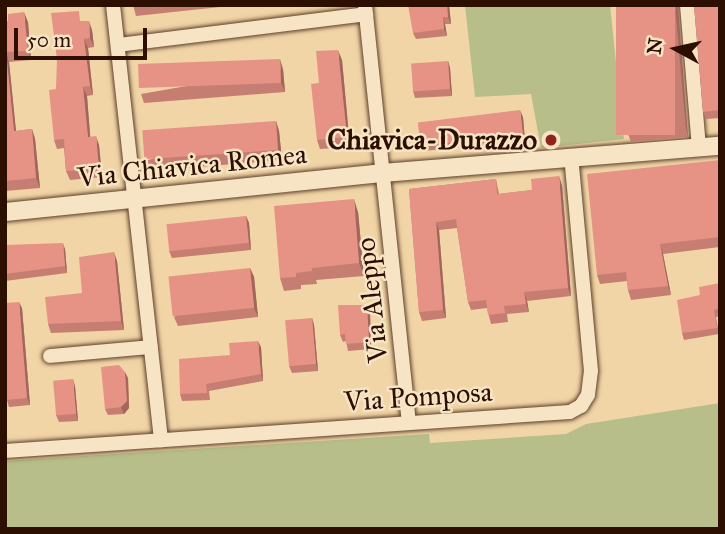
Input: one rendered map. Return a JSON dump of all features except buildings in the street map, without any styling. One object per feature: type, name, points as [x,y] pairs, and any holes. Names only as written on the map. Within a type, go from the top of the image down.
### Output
[{"type":"street","points":[[113,5],[160,440]]},
{"type":"street","points":[[687,5],[699,147]]},
{"type":"street","points":[[118,45],[365,10]]},
{"type":"street","name":"Via Aleppo","points":[[365,10],[409,422]]},
{"type":"street","name":"Via Chiavica Romea","points":[[5,212],[382,173],[720,146]]},
{"type":"street","name":"Via Pomposa","points":[[5,451],[570,411],[588,395],[589,338],[571,157]]},
{"type":"street","points":[[50,356],[151,347]]},
{"type":"green space","points":[[465,5],[610,5],[624,139],[541,148],[531,94],[475,97]]},
{"type":"green space","points":[[720,403],[720,529],[5,529],[5,461],[429,434],[430,443],[566,434],[586,424]]},
{"type":"place","name":"Chiavica-Durazzo","points":[[551,140]]}]
